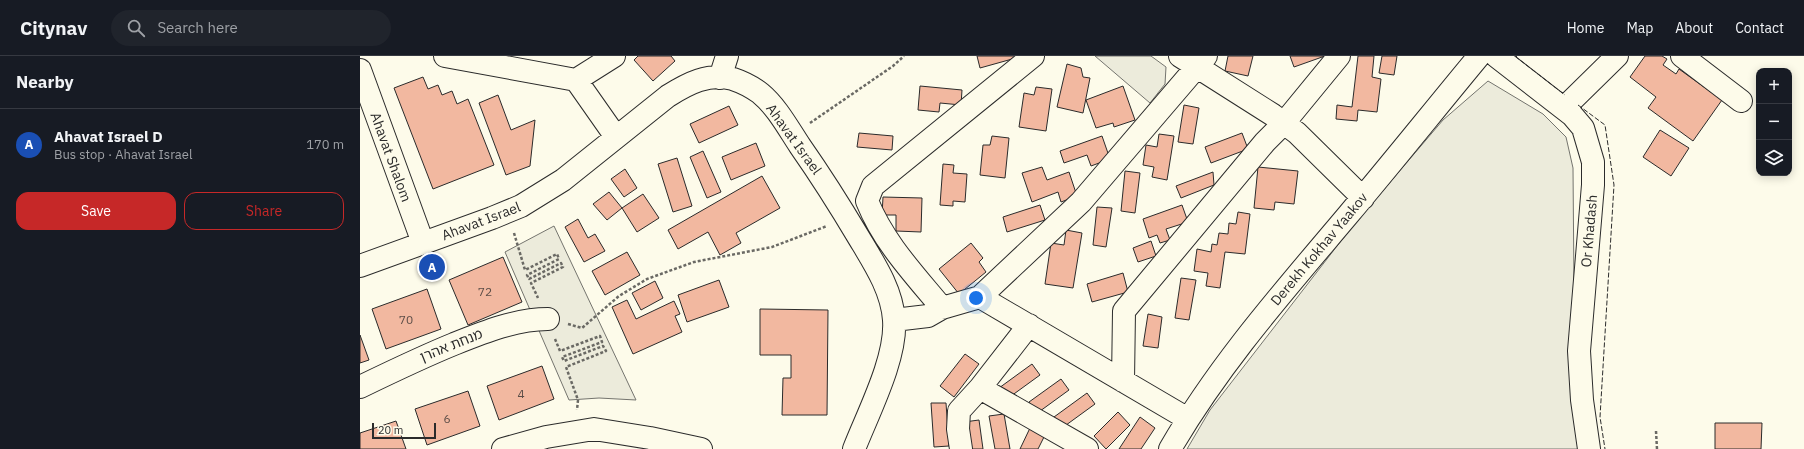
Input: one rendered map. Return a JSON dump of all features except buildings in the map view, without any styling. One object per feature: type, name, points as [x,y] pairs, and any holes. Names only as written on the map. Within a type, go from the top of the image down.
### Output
[{"type":"street","points":[[445,56],[576,80],[614,56]]},
{"type":"street","points":[[720,78],[727,56]]},
{"type":"street","points":[[942,308],[888,242],[875,220],[867,201],[873,186],[1033,56]]},
{"type":"street","points":[[1123,381],[1124,311],[1265,142],[1284,124],[1339,56]]},
{"type":"street","name":"Derekh Kokhav Yaakov","points":[[1170,449],[1188,419],[1252,329],[1363,198],[1479,56]]},
{"type":"street","name":"Or Khadash","points":[[1496,56],[1572,115],[1583,128],[1593,162],[1593,185],[1579,351],[1582,400],[1589,449]]},
{"type":"street","points":[[1564,108],[1617,56]]},
{"type":"street","points":[[1682,56],[1741,101]]},
{"type":"street","points":[[894,320],[928,316],[942,308],[980,297],[1081,202],[1194,60],[1297,133],[1363,198]]},
{"type":"street","name":"Ahavat Shalom","points":[[360,70],[423,243]]},
{"type":"street","name":"Ahavat Israel","points":[[360,266],[521,206],[563,180],[668,96],[686,85],[702,79],[732,79],[747,85],[760,93],[778,114],[848,218],[880,273],[889,297],[894,320],[894,342],[854,449]]},
{"type":"street","points":[[576,80],[616,138]]},
{"type":"street","points":[[980,297],[1188,419]]},
{"type":"street","name":"מנחת אהרן","points":[[360,387],[409,362],[486,331],[535,319],[548,318]]},
{"type":"street","points":[[961,449],[958,429],[959,411],[980,388],[1029,326]]},
{"type":"street","points":[[980,388],[1087,449]]},
{"type":"street","points":[[504,449],[551,443],[572,433],[594,429],[650,438],[701,449]]},
{"type":"street","points":[[622,449],[629,444],[650,438]]},
{"type":"path","points":[[793,135],[893,66],[904,56]]},
{"type":"path","points":[[509,211],[525,270],[557,254],[559,259],[527,275],[529,279],[561,263],[562,267],[531,283],[548,318],[560,351],[600,336],[602,342],[562,357],[564,361],[603,346],[606,351],[566,367],[578,400],[577,422],[572,433]]},
{"type":"path","points":[[548,318],[582,328],[619,296],[647,279],[694,262],[772,247],[848,218]]},
{"type":"path","points":[[1656,431],[1657,449]]},
{"type":"shaded area","points":[[1095,56],[1151,56],[1166,67],[1165,84],[1150,103]]},
{"type":"shaded area","points":[[1488,81],[1543,114],[1566,137],[1573,168],[1574,287],[1581,449],[1187,449],[1210,410],[1351,228],[1443,120]]},
{"type":"shaded area","points":[[554,226],[636,400],[599,398],[569,400],[505,252]]},
{"type":"fence","points":[[1517,56],[1516,57],[1565,95]]},
{"type":"fence","points":[[1578,105],[1605,125],[1614,185],[1600,417],[1605,449]]},
{"type":"place","name":"Ahavat Israel D","points":[[432,267]]}]
